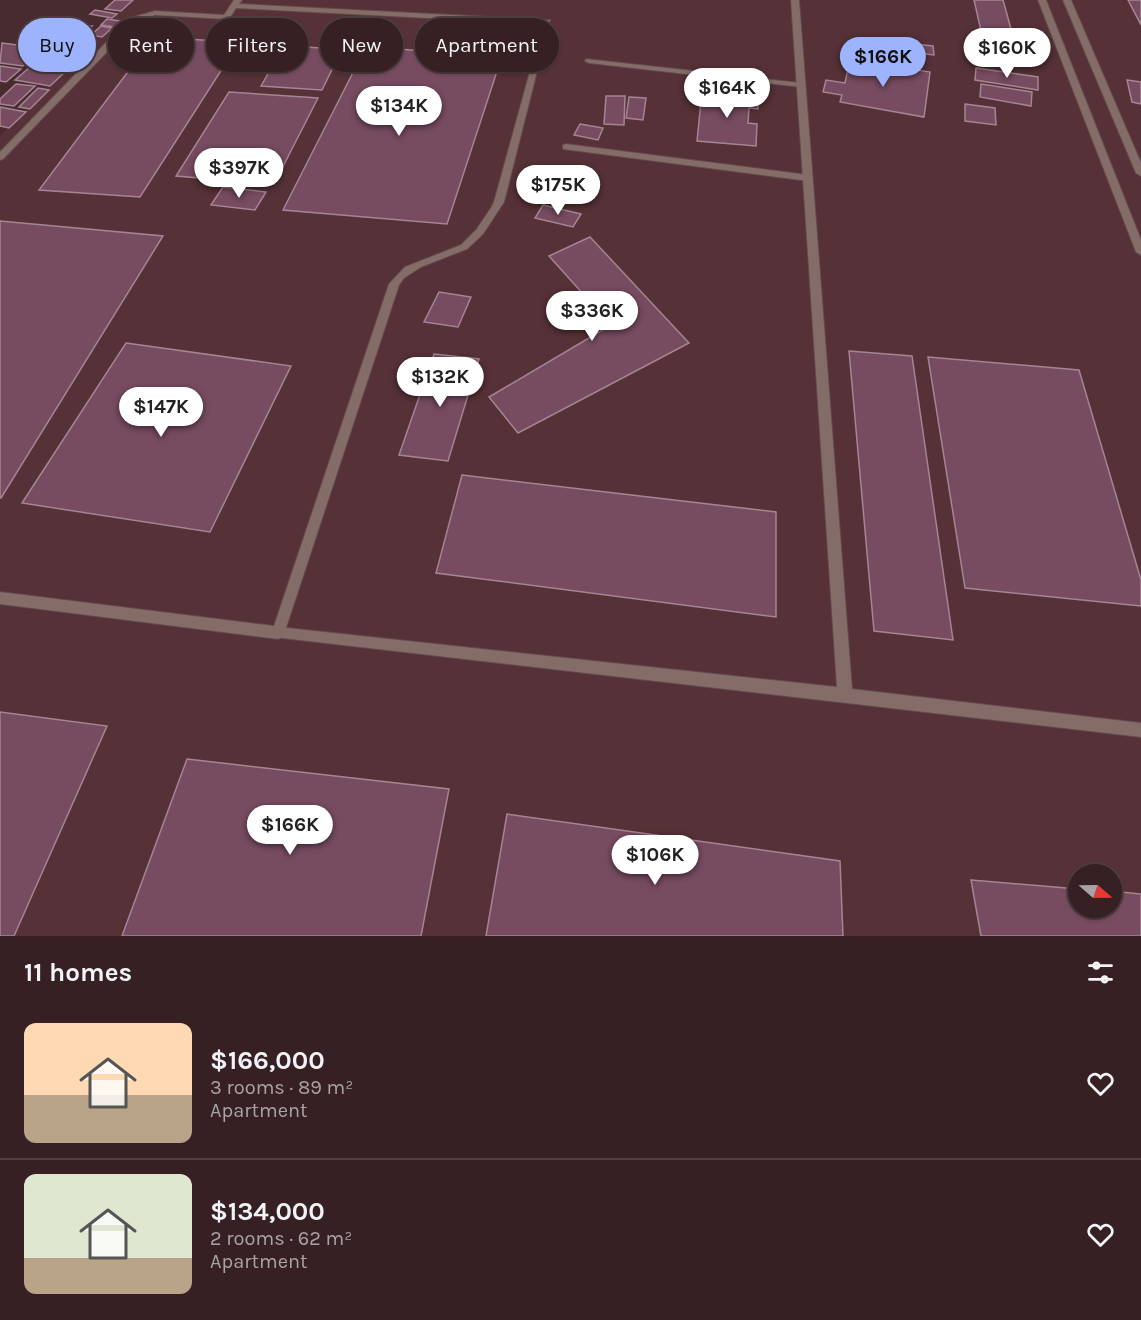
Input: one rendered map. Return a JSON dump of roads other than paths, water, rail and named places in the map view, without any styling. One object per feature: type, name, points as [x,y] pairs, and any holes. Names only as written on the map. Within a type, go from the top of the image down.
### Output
[{"type":"street","points":[[795,0],[845,694]]},
{"type":"street","points":[[1042,0],[1141,252]]},
{"type":"street","points":[[1067,0],[1141,173]]},
{"type":"street","points":[[0,157],[133,20],[155,13],[226,17],[236,3],[547,22],[499,202],[490,218],[464,246],[409,268],[394,284],[279,633]]},
{"type":"street","points":[[589,61],[801,86]]},
{"type":"street","points":[[566,147],[808,178]]},
{"type":"street","points":[[0,598],[279,633],[845,694],[1141,730]]}]
